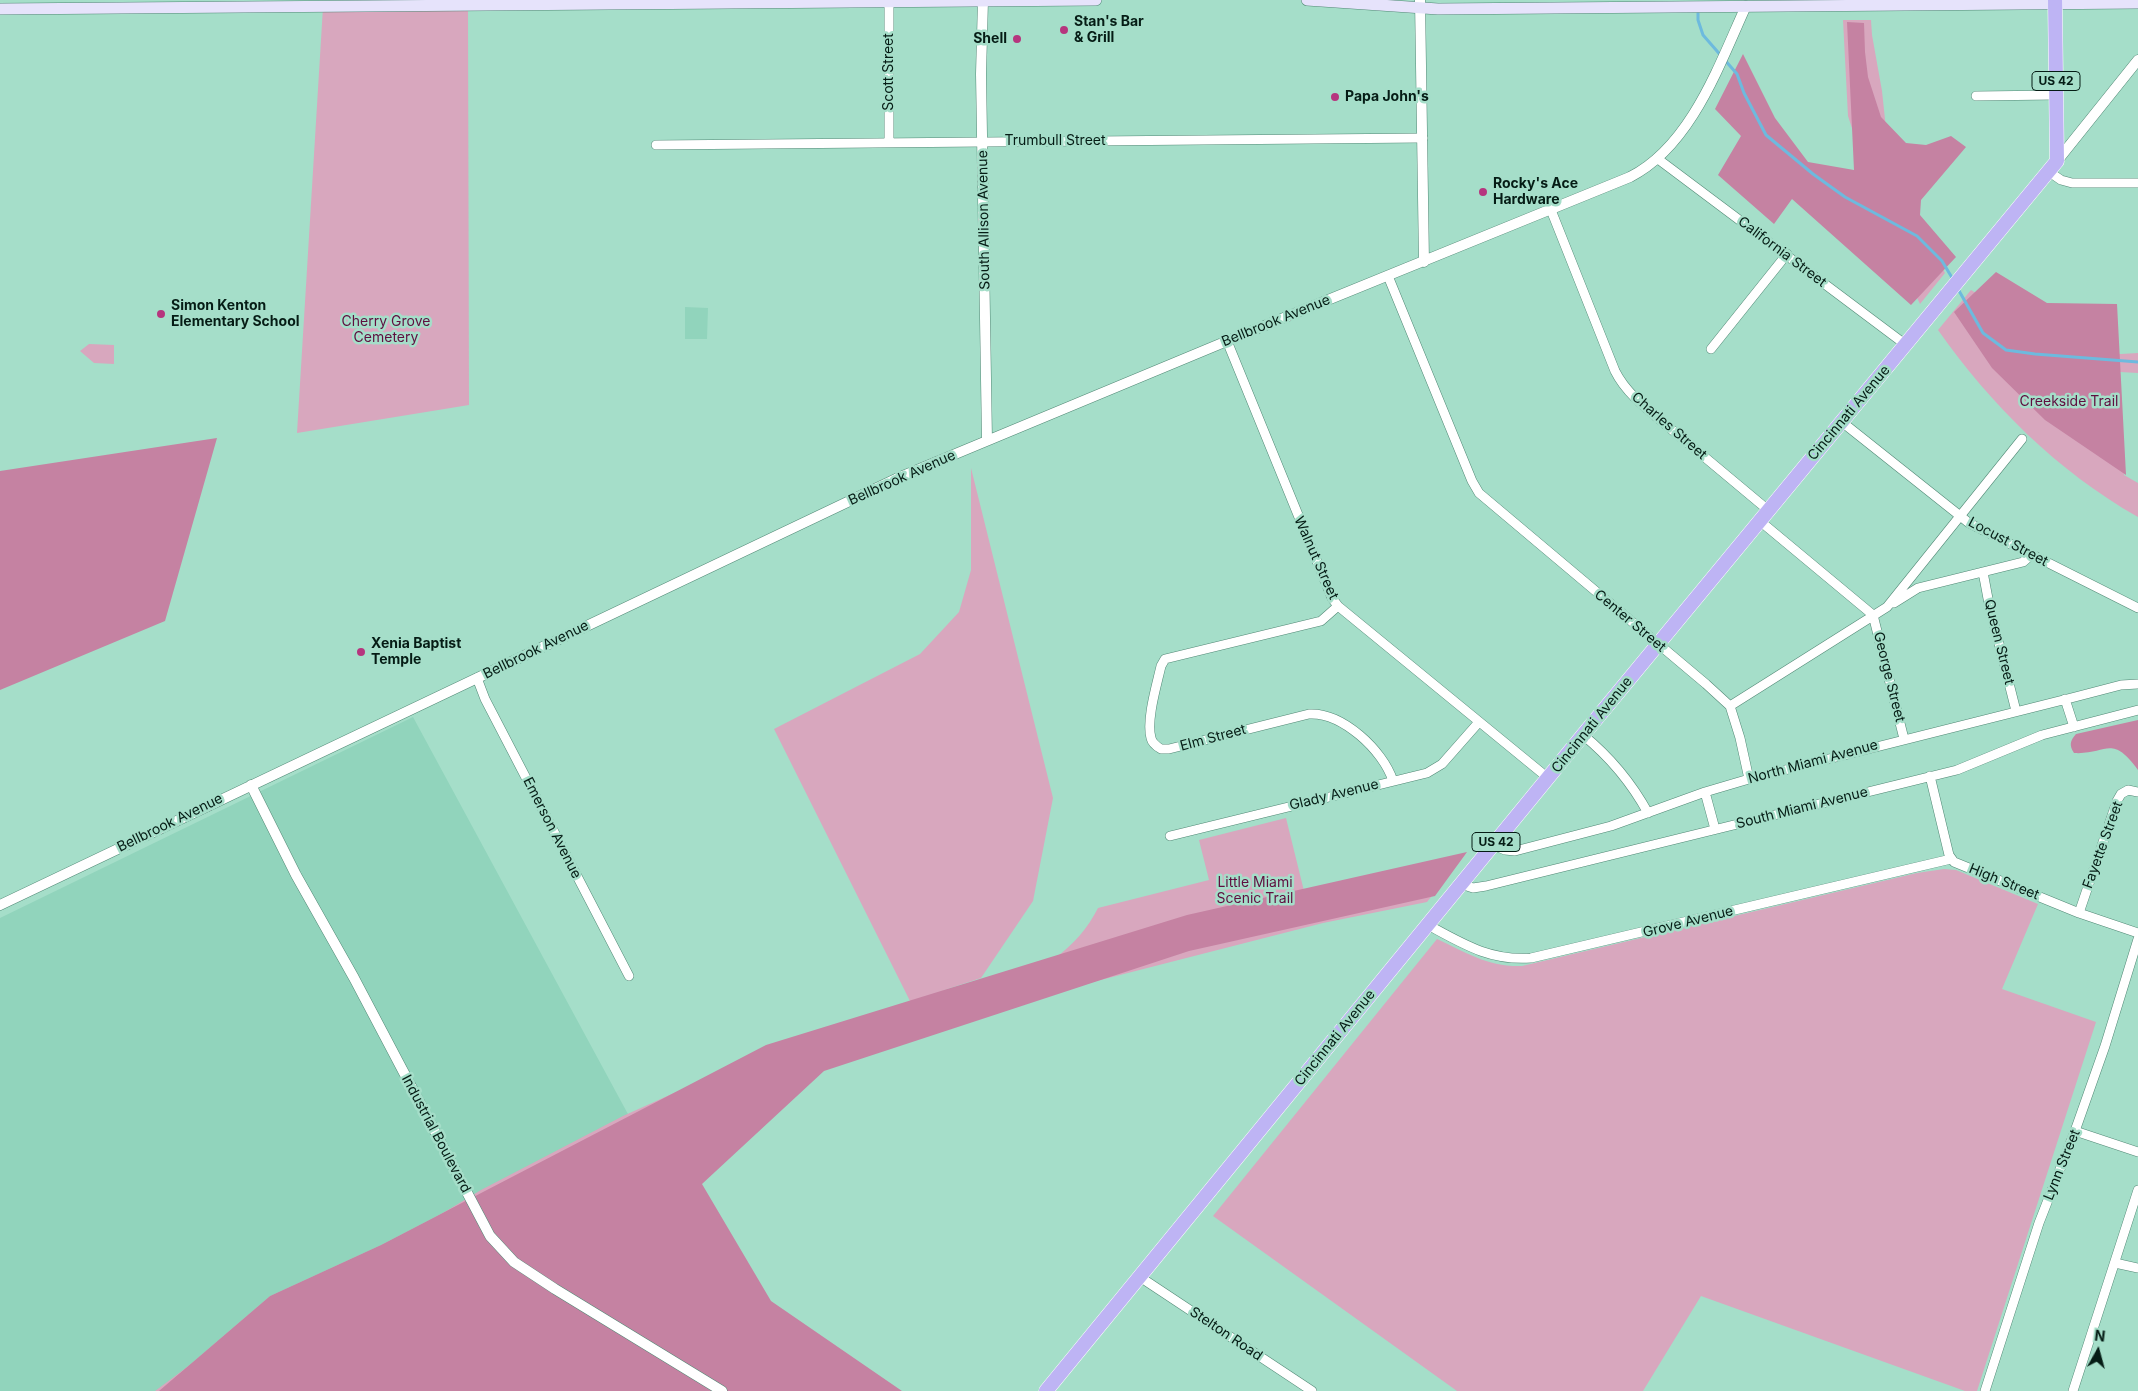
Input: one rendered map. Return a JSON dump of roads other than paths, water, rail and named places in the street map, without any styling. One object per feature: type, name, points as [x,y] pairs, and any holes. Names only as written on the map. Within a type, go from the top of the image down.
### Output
[{"type":"highway","name":"US 42","points":[[2053,166],[2056,95],[2055,2]]},
{"type":"highway","name":"Cincinnati Avenue","points":[[1046,1391],[1583,735],[2053,166]]},
{"type":"main road","points":[[0,10],[457,3],[1096,0]]},
{"type":"main road","points":[[1307,0],[1420,4],[1687,6],[2055,2],[2138,3]]},
{"type":"street","name":"South Allison Avenue","points":[[983,0],[981,74],[987,440]]},
{"type":"street","name":"Scott Street","points":[[889,2],[889,142]]},
{"type":"street","points":[[1420,4],[1424,262]]},
{"type":"street","name":"Bellbrook Avenue","points":[[0,905],[900,477],[1227,341],[1630,178],[1658,159],[1682,131],[1695,111],[1718,67],[1746,6]]},
{"type":"street","name":"Cincinnati Avenue","points":[[2053,166],[2138,60]]},
{"type":"street","points":[[1976,96],[2056,95]]},
{"type":"street","name":"Trumbull Street","points":[[656,145],[1423,138]]},
{"type":"street","name":"California Street","points":[[1658,159],[1906,345]]},
{"type":"street","points":[[2053,166],[2060,180],[2072,183],[2138,183]]},
{"type":"street","name":"Charles Street","points":[[1551,210],[1615,371],[1624,386],[1873,615]]},
{"type":"street","points":[[1712,348],[1786,254]]},
{"type":"street","name":"Center Street","points":[[1388,276],[1472,481],[1479,493],[1730,706]]},
{"type":"street","name":"Walnut Street","points":[[1227,341],[1328,593],[1338,606],[1548,778]]},
{"type":"street","name":"Locust Street","points":[[1842,422],[1961,517],[2031,555],[2138,608]]},
{"type":"street","points":[[1887,607],[2022,440]]},
{"type":"street","points":[[1749,779],[1740,738],[1730,706],[1918,588],[2023,562],[2031,555]]},
{"type":"street","name":"Queen Street","points":[[1983,572],[1988,604],[2016,711]]},
{"type":"street","name":"Elm Street","points":[[1338,606],[1321,620],[1165,659],[1161,666],[1150,735],[1152,740],[1161,749],[1169,749],[1318,713],[1338,720],[1366,742],[1385,763],[1393,781]]},
{"type":"street","name":"George Street","points":[[1873,615],[1904,739]]},
{"type":"street","name":"Emerson Avenue","points":[[477,678],[485,699],[629,976]]},
{"type":"street","name":"North Miami Avenue","points":[[1493,845],[1505,850],[1515,851],[1611,826],[1705,792],[1749,779],[2065,699],[2138,684]]},
{"type":"street","points":[[2065,699],[2074,727]]},
{"type":"street","name":"South Miami Avenue","points":[[1461,884],[1473,888],[1486,886],[1957,770],[2034,738],[2138,710]]},
{"type":"street","name":"Glady Avenue","points":[[1170,836],[1427,773],[1437,768],[1479,722]]},
{"type":"street","points":[[1583,735],[1600,749],[1620,770],[1648,814]]},
{"type":"street","name":"High Street","points":[[1930,776],[1954,862],[2079,913],[2138,933]]},
{"type":"street","name":"Industrial Boulevard","points":[[251,785],[296,876],[354,978],[490,1236],[514,1262],[722,1391]]},
{"type":"street","name":"Fayette Street","points":[[2079,913],[2117,801],[2121,794],[2128,790],[2138,792]]},
{"type":"street","points":[[1705,792],[1715,829]]},
{"type":"street","name":"Grove Avenue","points":[[1428,925],[1484,953],[1507,958],[1532,958],[1952,859]]},
{"type":"street","name":"Lynn Street","points":[[1985,1391],[2039,1223],[2075,1131],[2105,1046],[2138,938]]},
{"type":"street","points":[[2075,1131],[2138,1152]]},
{"type":"street","points":[[2074,1391],[2138,1190]]},
{"type":"street","points":[[2115,1263],[2138,1268]]},
{"type":"street","name":"Stelton Road","points":[[1140,1277],[1312,1391]]},
{"type":"waterway","points":[[1698,10],[1698,20],[1703,35],[1737,74],[1744,93],[1766,135],[1813,174],[1845,197],[1917,236],[1942,261],[1954,281]]},
{"type":"waterway","points":[[1958,289],[1983,333],[2006,350],[2138,362]]},
{"type":"place","name":"Stan's Bar & Grill","points":[[1064,30]]},
{"type":"place","name":"Shell","points":[[1017,39]]},
{"type":"place","name":"Papa John's","points":[[1335,97]]},
{"type":"place","name":"Rocky's Ace Hardware","points":[[1483,192]]},
{"type":"place","name":"Simon Kenton Elementary School","points":[[161,314]]},
{"type":"place","name":"Xenia Baptist Temple","points":[[361,652]]},
{"type":"park label","name":"Cherry Grove Cemetery","points":[[386,330]]},
{"type":"park label","name":"Creekside Trail","points":[[2069,402]]},
{"type":"park label","name":"Little Miami Scenic Trail","points":[[1255,892]]}]
